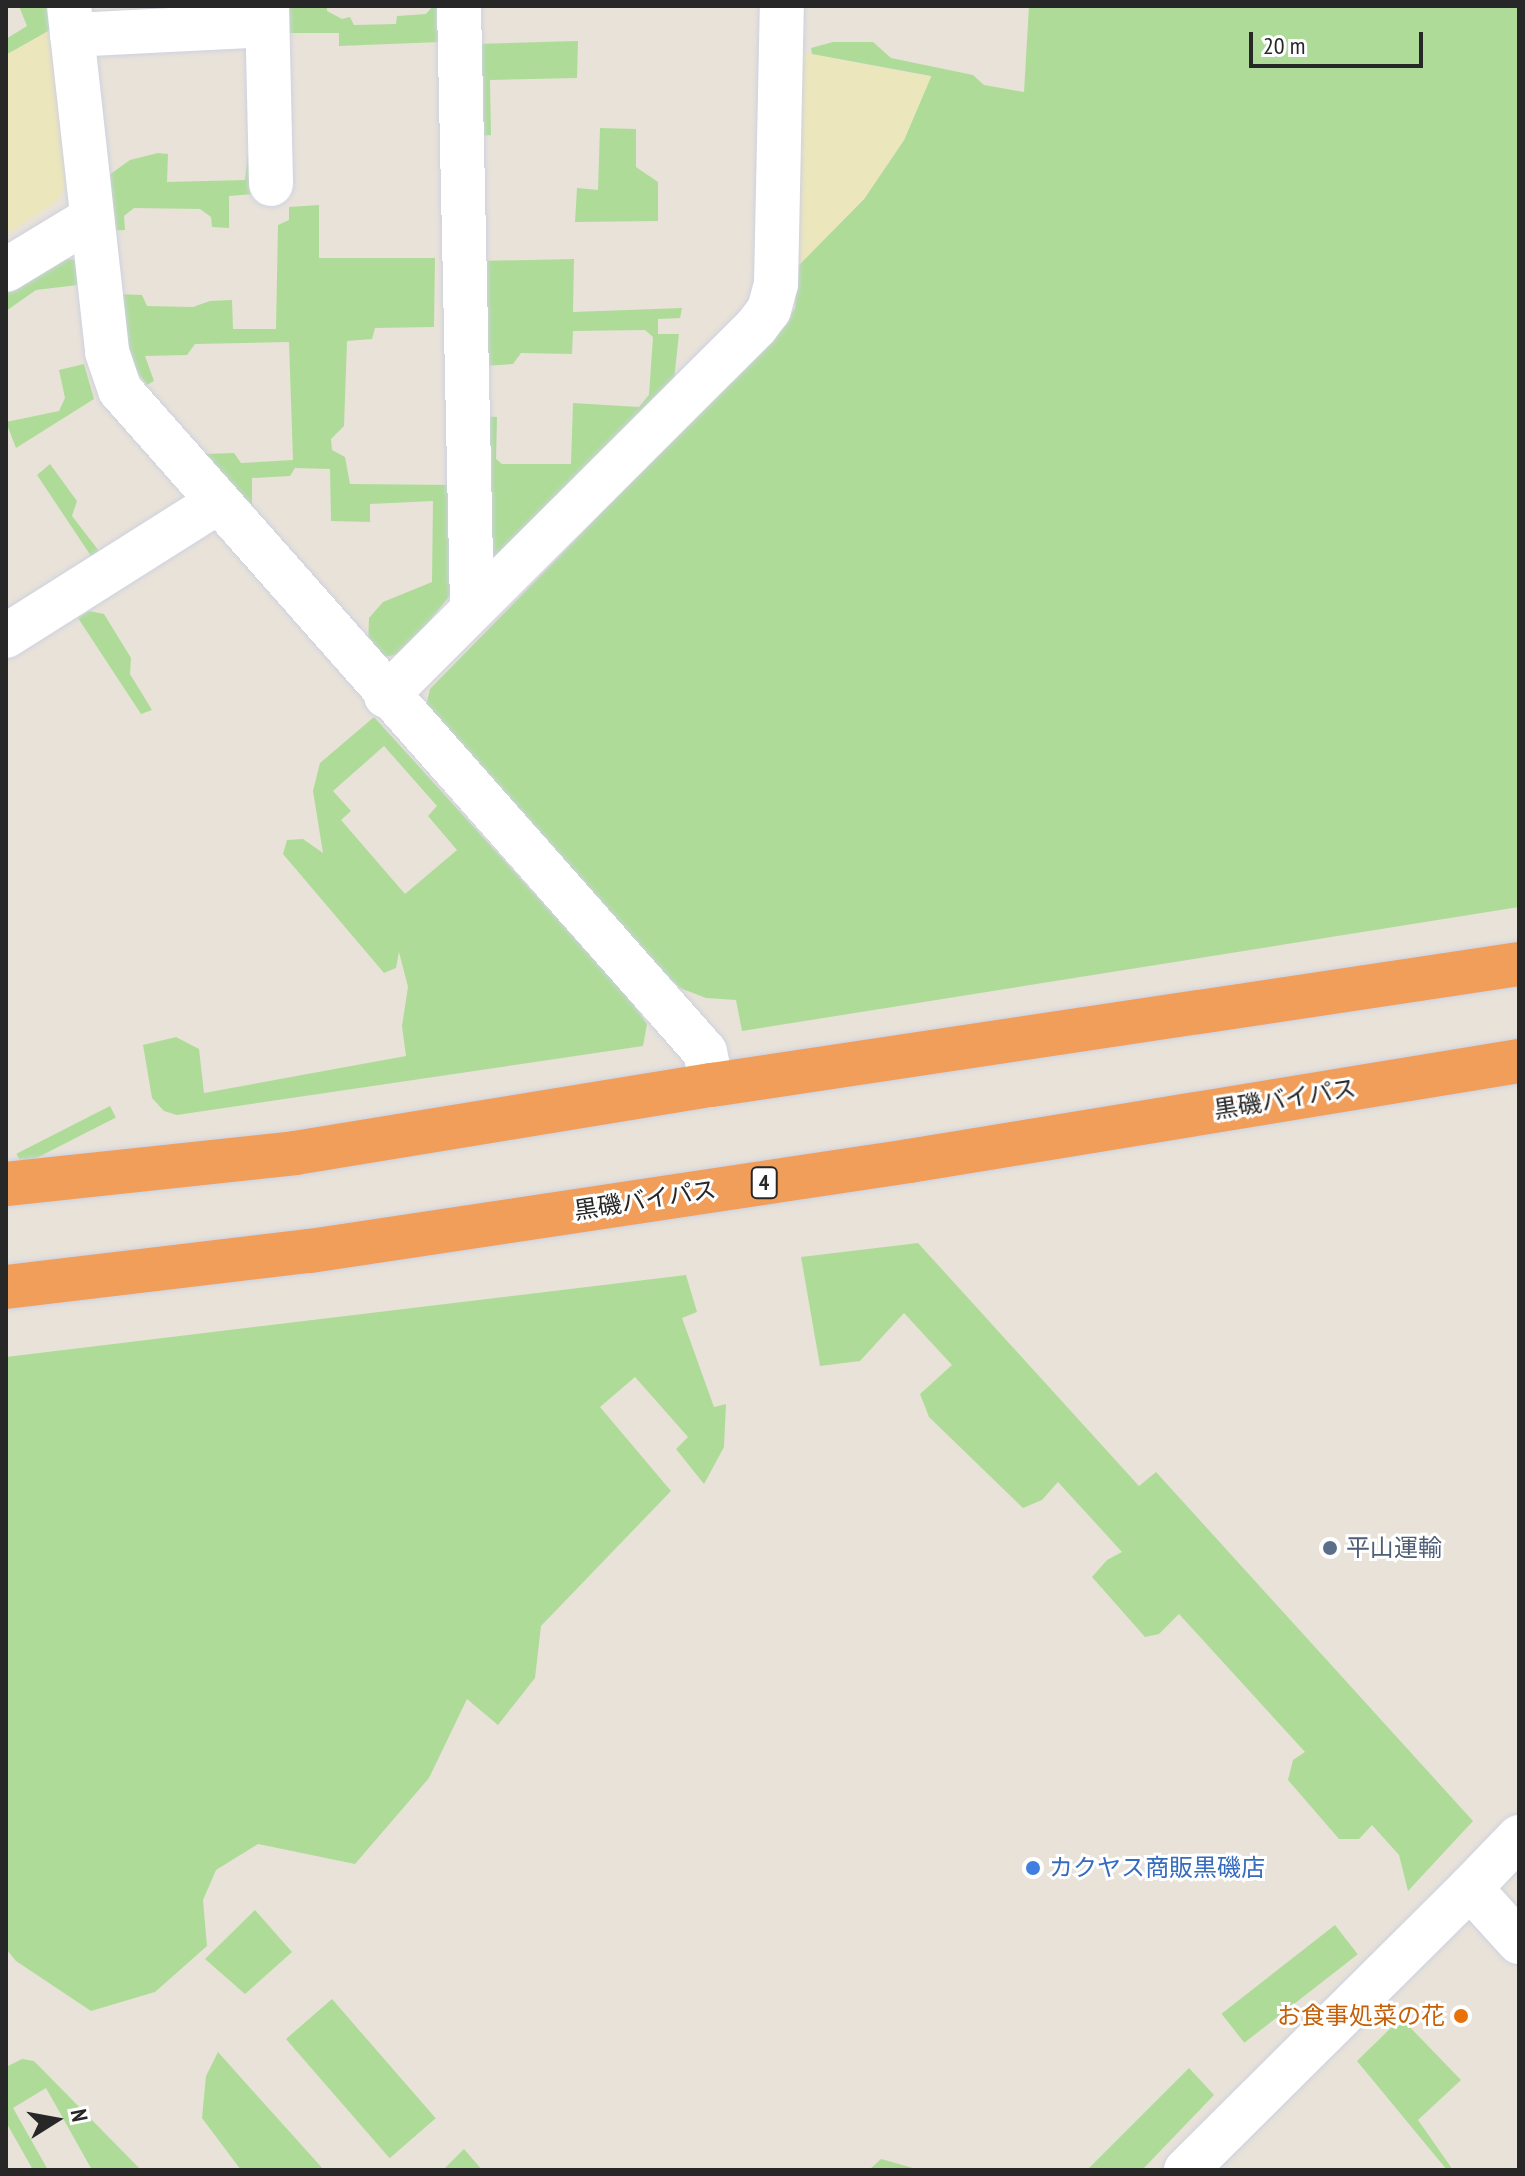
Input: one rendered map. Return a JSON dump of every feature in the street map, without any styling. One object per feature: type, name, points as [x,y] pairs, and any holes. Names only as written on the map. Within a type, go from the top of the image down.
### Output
[{"type":"highway","points":[[6,1184],[295,1153],[712,1085],[1519,964]]},
{"type":"highway","name":"黒磯バイパス","points":[[6,1287],[341,1246],[909,1161],[1519,1061]]},
{"type":"street","points":[[459,6],[472,608]]},
{"type":"street","points":[[386,696],[756,327],[769,310],[776,284],[782,6]]},
{"type":"street","points":[[271,184],[267,16],[70,20],[107,352],[120,390],[386,696],[705,1052],[712,1085]]},
{"type":"street","points":[[6,270],[92,218]]},
{"type":"street","points":[[6,636],[218,502]]},
{"type":"street","points":[[1186,2170],[1519,1837]]},
{"type":"street","points":[[1470,1888],[1519,1942]]},
{"type":"green space","points":[[19,6],[50,6],[52,29],[6,55],[6,39],[27,26]]},
{"type":"green space","points":[[283,6],[327,6],[327,11],[342,19],[350,17],[354,25],[396,24],[397,16],[426,14],[433,6],[441,6],[441,42],[339,46],[339,33],[283,33]]},
{"type":"green space","points":[[1029,6],[1519,6],[1519,907],[742,1031],[736,1000],[706,998],[680,988],[662,971],[426,706],[430,689],[783,327],[795,308],[797,267],[864,199],[904,140],[931,76],[812,54],[811,48],[833,42],[873,42],[891,58],[973,75],[984,85],[1024,92]]},
{"type":"green space","points":[[578,41],[577,78],[490,80],[491,135],[478,136],[476,44]]},
{"type":"green space","points":[[600,128],[636,129],[636,167],[658,182],[658,221],[575,222],[577,188],[598,190]]},
{"type":"green space","points":[[158,153],[168,154],[167,182],[245,180],[248,154],[255,153],[253,194],[229,196],[229,228],[212,227],[211,217],[200,209],[134,208],[124,216],[125,230],[105,231],[102,180],[130,160]]},
{"type":"green space","points":[[319,205],[319,258],[435,258],[434,327],[375,328],[372,339],[347,341],[344,426],[331,439],[332,450],[345,457],[350,484],[453,485],[452,593],[404,653],[384,657],[368,648],[369,618],[383,602],[432,582],[433,501],[370,504],[370,522],[331,521],[330,469],[295,468],[290,476],[252,478],[252,513],[205,454],[234,453],[241,463],[293,460],[289,342],[195,344],[187,355],[145,356],[154,381],[147,385],[131,364],[116,294],[142,295],[147,306],[193,307],[210,301],[232,300],[233,329],[276,329],[278,225],[289,220],[289,207]]},
{"type":"green space","points":[[57,257],[75,260],[78,285],[36,290],[6,311],[6,289]]},
{"type":"green space","points":[[574,259],[573,312],[682,308],[680,318],[658,319],[658,334],[679,334],[674,380],[570,495],[486,564],[483,416],[497,417],[496,459],[502,464],[571,464],[573,403],[639,407],[649,395],[653,337],[645,330],[573,331],[572,354],[521,353],[513,364],[482,366],[480,261]]},
{"type":"green space","points":[[84,364],[94,399],[16,448],[6,422],[59,411],[65,398],[59,370]]},
{"type":"green space","points":[[50,464],[77,501],[72,516],[99,551],[91,556],[37,475]]},
{"type":"green space","points":[[89,611],[104,614],[131,658],[130,674],[152,710],[141,714],[78,618]]},
{"type":"green space","points":[[374,717],[629,998],[647,1024],[643,1046],[177,1115],[164,1111],[152,1098],[143,1045],[176,1037],[199,1049],[204,1093],[406,1056],[402,1026],[408,987],[399,952],[396,968],[384,973],[283,854],[287,840],[303,839],[323,853],[313,791],[320,763]],"holes":[[[384,746],[437,806],[428,816],[457,850],[405,894],[341,820],[351,811],[333,791]]]},
{"type":"green space","points":[[110,1106],[116,1118],[22,1165],[16,1154]]},
{"type":"green space","points":[[918,1243],[1139,1486],[1156,1472],[1473,1821],[1408,1891],[1399,1855],[1372,1825],[1359,1839],[1339,1839],[1288,1780],[1293,1760],[1305,1752],[1179,1614],[1159,1634],[1145,1637],[1092,1577],[1107,1560],[1122,1552],[1058,1482],[1042,1500],[1023,1508],[929,1417],[920,1394],[952,1365],[904,1313],[860,1361],[820,1366],[801,1257]]},
{"type":"green space","points":[[686,1275],[697,1312],[682,1318],[714,1407],[726,1404],[724,1447],[704,1484],[676,1449],[688,1437],[635,1377],[600,1407],[671,1491],[541,1626],[535,1678],[498,1725],[467,1699],[429,1778],[355,1864],[258,1844],[216,1870],[203,1900],[207,1946],[155,1992],[91,2011],[16,1961],[6,1949],[6,1357]]},
{"type":"green space","points":[[255,1910],[292,1952],[245,1994],[205,1959]]},
{"type":"green space","points":[[1335,1925],[1358,1954],[1244,2043],[1222,2014]]},
{"type":"green space","points":[[332,1999],[436,2118],[390,2158],[286,2039]]},
{"type":"green space","points":[[1401,2018],[1461,2080],[1418,2120],[1453,2170],[1447,2170],[1357,2061]]},
{"type":"green space","points":[[218,2052],[324,2170],[241,2170],[202,2118],[206,2076]]},
{"type":"green space","points":[[22,2059],[34,2061],[141,2170],[92,2170],[46,2088],[13,2108],[48,2170],[33,2170],[6,2122],[6,2067]]},
{"type":"green space","points":[[1189,2068],[1214,2095],[1142,2170],[1087,2170]]},
{"type":"green space","points":[[464,2149],[482,2170],[443,2170]]},
{"type":"green space","points":[[881,2159],[920,2170],[869,2170]]},
{"type":"sand","points":[[52,29],[66,174],[64,190],[56,202],[6,234],[6,55]]},
{"type":"sand","points":[[799,52],[931,77],[904,140],[864,199],[797,267]]},
{"type":"place","name":"平山運輸","points":[[1330,1548]]},
{"type":"place","name":"カクヤス商販黒磯店","points":[[1033,1868]]},
{"type":"place","name":"お食事処菜の花","points":[[1461,2016]]}]
